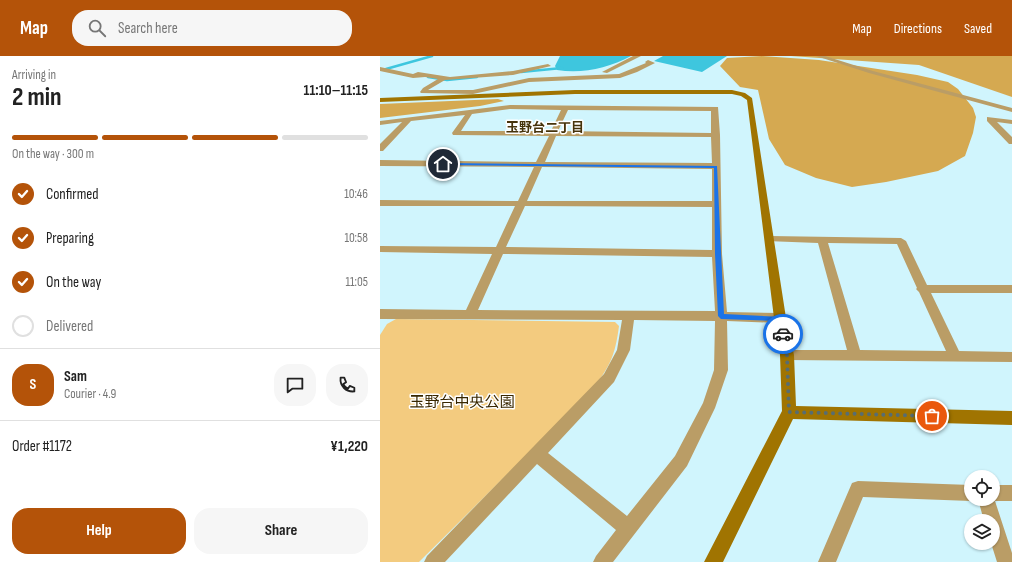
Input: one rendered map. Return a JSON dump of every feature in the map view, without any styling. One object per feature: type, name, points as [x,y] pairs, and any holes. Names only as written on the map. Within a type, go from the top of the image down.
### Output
[{"type":"street","points":[[605,72],[638,56]]},
{"type":"street","points":[[380,69],[413,76],[421,74],[443,79],[513,72],[549,64],[550,71],[553,74],[605,72],[626,69],[648,62],[658,56]]},
{"type":"street","points":[[819,56],[871,72],[1012,110]]},
{"type":"street","points":[[443,79],[425,89],[423,92],[473,94],[529,80],[620,76],[652,63],[648,62]]},
{"type":"street","points":[[380,100],[473,94],[575,92],[732,92],[743,94],[750,99],[780,318],[787,355],[789,412],[713,562]]},
{"type":"street","points":[[380,123],[408,121],[510,107],[715,109],[717,254],[721,316],[721,370],[710,404],[681,461],[602,562]]},
{"type":"street","points":[[470,314],[566,107]]},
{"type":"street","points":[[470,112],[456,133],[716,135]]},
{"type":"street","points":[[1012,122],[990,119],[1012,142]]},
{"type":"street","points":[[380,149],[408,121]]},
{"type":"street","points":[[380,163],[716,166]]},
{"type":"street","points":[[380,203],[717,204]]},
{"type":"street","points":[[770,239],[901,241],[922,289],[955,356]]},
{"type":"street","points":[[822,240],[855,356]]},
{"type":"street","points":[[380,249],[717,254]]},
{"type":"street","points":[[922,289],[1012,289]]},
{"type":"street","points":[[382,317],[470,314],[721,316],[780,318]]},
{"type":"street","points":[[433,562],[609,378],[622,350],[629,316]]},
{"type":"street","points":[[787,355],[1012,357]]},
{"type":"street","points":[[789,412],[1012,418]]},
{"type":"street","points":[[537,454],[628,528]]},
{"type":"street","points":[[826,562],[858,489],[964,492]]},
{"type":"street","points":[[1000,493],[1012,493]]},
{"type":"street","points":[[1000,544],[1006,562]]},
{"type":"green space","name":"玉野台中央公園","points":[[396,319],[615,322],[619,326],[610,362],[590,392],[419,562],[380,562],[380,335],[387,324]]},
{"type":"shaded area","points":[[762,56],[819,60],[917,75],[948,82],[958,89],[973,108],[976,117],[973,133],[965,156],[938,171],[886,182],[852,187],[816,178],[785,165],[769,139],[758,90],[740,87],[720,66],[727,58]]},
{"type":"shaded area","points":[[791,56],[1012,56],[1012,97],[919,65]]},
{"type":"shaded area","points":[[498,99],[504,101],[480,106],[380,118],[380,104]]},
{"type":"water","points":[[560,56],[631,56],[604,67],[567,71],[557,70],[555,66]]},
{"type":"water","points":[[663,56],[727,56],[702,72],[654,61]]},
{"type":"waterway","points":[[386,69],[432,56]]},
{"type":"waterway","points":[[521,72],[562,68]]},
{"type":"waterway","points":[[428,77],[447,80],[477,77]]},
{"type":"way so far","points":[[783,334],[787,355],[789,412],[932,416]]},
{"type":"district","name":"玉野台二丁目","points":[[545,128]]},
{"type":"route","points":[[443,164],[716,166],[717,254],[721,316],[780,318],[783,334]]}]
